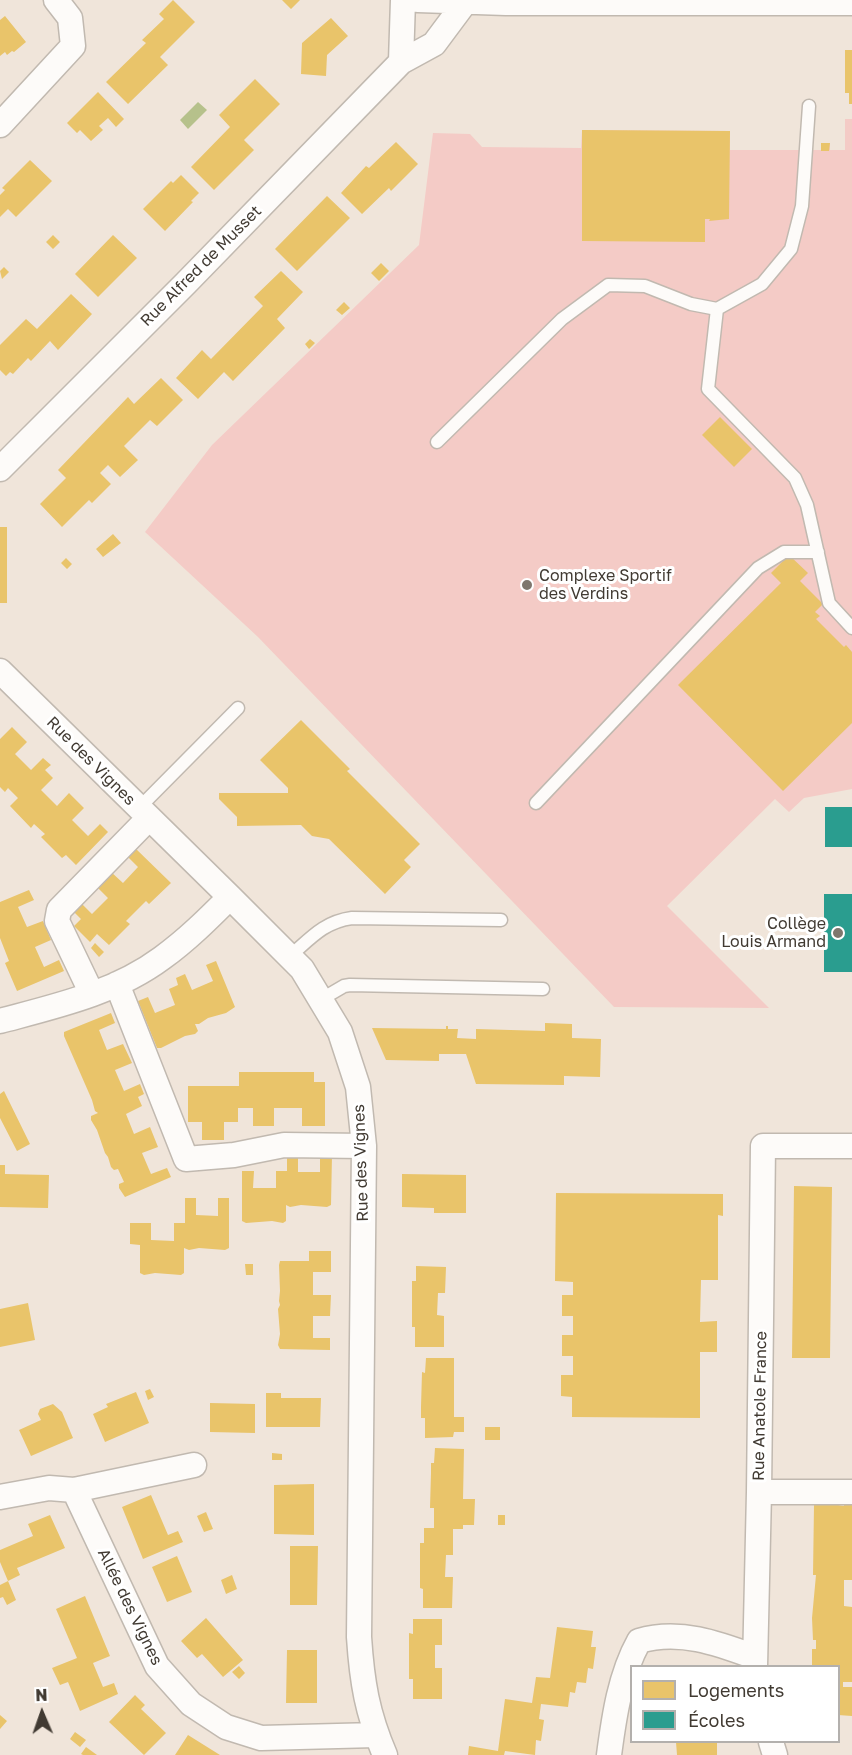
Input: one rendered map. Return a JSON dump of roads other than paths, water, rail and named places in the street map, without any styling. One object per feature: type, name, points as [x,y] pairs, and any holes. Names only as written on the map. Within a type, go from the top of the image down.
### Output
[{"type":"street","points":[[0,125],[73,46],[70,18],[56,0]]},
{"type":"street","points":[[401,62],[403,0]]},
{"type":"street","points":[[418,0],[517,3],[852,3]]},
{"type":"street","name":"Rue Alfred de Musset","points":[[0,469],[186,283],[401,62],[434,44],[466,1]]},
{"type":"street","name":"Rue des Vignes","points":[[0,671],[302,969],[340,1032],[358,1087],[364,1146],[359,1637],[363,1689],[381,1745]]},
{"type":"street","points":[[92,994],[57,921],[57,914],[144,813]]},
{"type":"street","points":[[0,1021],[92,994],[117,984],[160,960],[189,938],[230,897]]},
{"type":"street","points":[[117,984],[186,1159],[234,1155],[284,1145],[364,1146]]},
{"type":"street","name":"Rue Anatole France","points":[[755,1662],[763,1146],[852,1146]]},
{"type":"street","points":[[0,1497],[49,1488],[74,1490],[194,1465]]},
{"type":"street","name":"Allée des Vignes","points":[[74,1490],[157,1666],[191,1704],[226,1727],[261,1738],[381,1745]]},
{"type":"street","points":[[759,1492],[852,1492]]},
{"type":"street","points":[[609,1755],[614,1716],[632,1655],[639,1641],[655,1636],[692,1637],[720,1644],[755,1662]]},
{"type":"lane","points":[[437,442],[562,319],[608,285],[645,286],[691,304],[717,309],[762,284],[791,249],[802,206],[809,106]]},
{"type":"lane","points":[[717,309],[708,389],[795,478],[807,505],[829,603],[852,628]]},
{"type":"lane","points":[[536,803],[758,568],[784,552],[818,552]]},
{"type":"lane","points":[[144,813],[238,708]]},
{"type":"lane","points":[[289,957],[336,920],[352,918],[501,920]]},
{"type":"lane","points":[[320,1000],[350,985],[543,989]]},
{"type":"place","name":"Complexe Sportif des Verdins","points":[[527,585]]},
{"type":"place","name":"Collège Louis Armand","points":[[838,933]]}]
